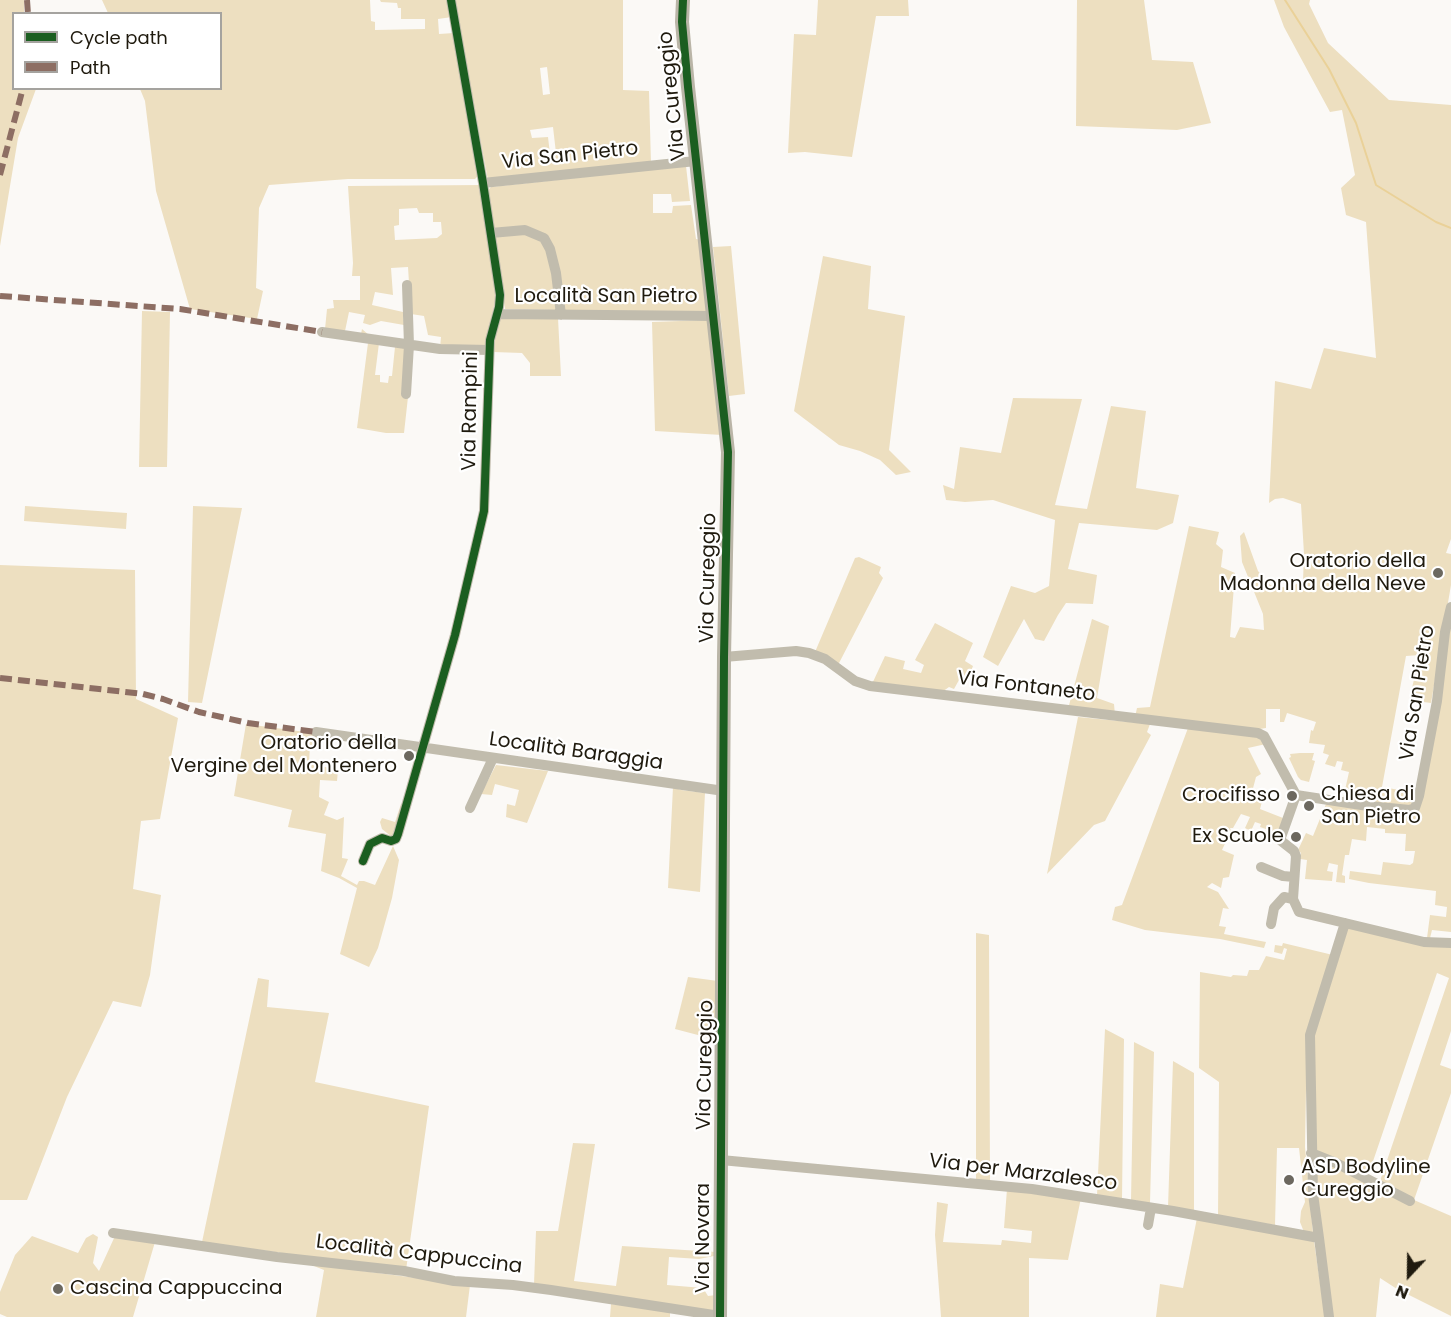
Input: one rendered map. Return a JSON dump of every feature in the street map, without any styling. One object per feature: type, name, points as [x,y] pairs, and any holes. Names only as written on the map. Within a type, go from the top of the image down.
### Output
[{"type":"main road","name":"Via Cureggio","points":[[683,0],[682,22],[728,452],[724,657],[721,1160]]},
{"type":"main road","name":"Via Novara","points":[[720,1316],[721,1160]]},
{"type":"street","name":"Via Rampini","points":[[422,747],[454,635],[484,511],[489,350],[491,330],[497,314],[500,295],[451,0]]},
{"type":"street","name":"Via San Pietro","points":[[483,183],[696,161]]},
{"type":"street","points":[[491,233],[525,230],[544,238],[550,249],[556,273],[561,315]]},
{"type":"street","points":[[406,394],[409,345],[407,285]]},
{"type":"street","name":"Località San Pietro","points":[[497,314],[714,316]]},
{"type":"street","points":[[322,332],[409,345],[465,351],[489,350]]},
{"type":"street","name":"Via San Pietro","points":[[1296,795],[1368,806],[1410,810],[1415,808],[1437,701],[1451,607]]},
{"type":"street","name":"Via Fontaneto","points":[[724,657],[796,651],[825,659],[855,681],[870,686],[1258,733],[1264,736],[1296,795]]},
{"type":"street","name":"Località Baraggia","points":[[316,732],[724,791]]},
{"type":"street","points":[[363,861],[370,844],[382,838],[391,841],[396,839],[422,747]]},
{"type":"street","points":[[470,808],[494,758]]},
{"type":"street","points":[[1296,795],[1280,840],[1294,851],[1296,856],[1293,899],[1296,909],[1304,914],[1424,942],[1451,943]]},
{"type":"street","points":[[1261,867],[1283,876],[1294,877]]},
{"type":"street","points":[[1271,924],[1274,908],[1284,897],[1293,899]]},
{"type":"street","points":[[1329,1317],[1312,1194],[1310,1035],[1345,923]]},
{"type":"street","points":[[1311,1153],[1336,1163],[1410,1201]]},
{"type":"street","name":"Via per Marzalesco","points":[[721,1160],[1032,1189],[1319,1238]]},
{"type":"street","points":[[1148,1225],[1151,1208]]},
{"type":"street","name":"Località Cappuccina","points":[[113,1233],[277,1257],[404,1271],[454,1281],[551,1290],[720,1316]]},
{"type":"shaded area","points":[[0,0],[24,0],[24,12],[12,12],[12,90],[36,90],[18,138],[0,246]]},
{"type":"shaded area","points":[[102,0],[370,0],[371,21],[375,22],[375,30],[425,29],[425,19],[401,19],[401,8],[398,8],[397,3],[380,0],[448,0],[452,17],[438,19],[439,34],[454,33],[479,175],[475,179],[348,179],[269,185],[259,208],[256,288],[263,291],[257,319],[190,309],[156,191],[145,101],[140,90],[222,90],[222,12],[108,12]]},
{"type":"shaded area","points":[[454,0],[623,0],[623,90],[649,91],[651,164],[488,180]],"holes":[[[547,67],[550,94],[543,95],[540,68]],[[553,127],[556,153],[550,154],[548,137],[532,138],[530,130]]]},
{"type":"shaded area","points":[[818,0],[908,0],[909,16],[876,16],[852,157],[805,152],[788,153],[794,34],[816,35]]},
{"type":"shaded area","points":[[1077,0],[1144,0],[1152,60],[1193,62],[1211,123],[1177,130],[1076,126]]},
{"type":"shaded area","points":[[1274,0],[1310,0],[1309,4],[1328,43],[1389,100],[1451,105],[1451,539],[1446,553],[1451,554],[1451,585],[1431,703],[1409,700],[1420,655],[1406,656],[1382,787],[1417,793],[1411,807],[1343,799],[1349,772],[1341,770],[1343,762],[1337,761],[1335,767],[1325,764],[1329,755],[1323,753],[1325,745],[1309,743],[1311,730],[1313,731],[1316,722],[1287,713],[1284,722],[1280,722],[1280,709],[1266,709],[1266,728],[1253,730],[1135,717],[1137,708],[1150,707],[1189,526],[1219,532],[1216,544],[1223,550],[1221,567],[1235,573],[1230,637],[1235,638],[1240,627],[1264,630],[1263,614],[1242,562],[1240,536],[1244,532],[1258,571],[1270,585],[1288,588],[1303,581],[1301,504],[1283,498],[1269,503],[1275,381],[1311,389],[1324,348],[1376,358],[1366,222],[1346,215],[1341,188],[1355,175],[1342,110],[1330,112],[1284,27]]},
{"type":"shaded area","points":[[686,166],[690,201],[672,202],[671,194],[653,194],[653,213],[672,213],[673,206],[691,205],[696,239],[701,240],[709,313],[505,309],[488,190],[491,187]]},
{"type":"shaded area","points":[[482,185],[497,293],[485,346],[440,348],[441,337],[428,335],[424,316],[411,314],[408,267],[391,268],[393,295],[375,292],[372,305],[403,312],[404,325],[381,321],[370,325],[363,323],[365,315],[349,312],[345,331],[361,334],[362,329],[370,336],[325,329],[327,309],[334,308],[333,300],[360,300],[360,276],[352,276],[348,186]],"holes":[[[417,208],[419,213],[433,213],[433,222],[441,222],[442,234],[437,238],[395,240],[394,226],[399,225],[399,209]]]},
{"type":"shaded area","points":[[731,246],[745,394],[729,396],[713,247]]},
{"type":"shaded area","points":[[823,256],[871,266],[868,309],[905,316],[889,450],[911,472],[896,475],[880,460],[839,445],[794,411]]},
{"type":"shaded area","points":[[142,311],[170,312],[167,467],[139,467]]},
{"type":"shaded area","points":[[501,318],[558,318],[561,376],[530,376],[530,363],[522,353],[493,352],[494,332]]},
{"type":"shaded area","points":[[709,320],[722,435],[655,431],[652,322]]},
{"type":"shaded area","points":[[368,343],[379,343],[375,375],[380,375],[380,382],[388,383],[389,376],[392,376],[395,347],[405,348],[408,397],[404,433],[386,433],[357,428]]},
{"type":"shaded area","points":[[1013,398],[1082,399],[1055,505],[1087,509],[1111,406],[1146,411],[1136,488],[1179,495],[1173,523],[1157,530],[1079,523],[1068,569],[1097,575],[1093,604],[1066,603],[1044,641],[1035,639],[1024,619],[998,666],[983,657],[1011,586],[1035,593],[1049,586],[1055,520],[993,500],[965,502],[946,500],[943,485],[954,489],[960,447],[1001,453]]},
{"type":"shaded area","points":[[25,506],[127,513],[126,529],[24,521]]},
{"type":"shaded area","points":[[193,506],[242,508],[202,703],[188,702]]},
{"type":"shaded area","points":[[859,557],[881,567],[879,573],[883,578],[838,665],[815,652],[855,558]]},
{"type":"shaded area","points":[[0,565],[135,570],[136,699],[178,718],[160,819],[141,821],[133,889],[161,895],[150,975],[141,1007],[113,1001],[67,1097],[27,1200],[0,1200]]},
{"type":"shaded area","points":[[1451,618],[1451,932],[1432,930],[1430,938],[1427,938],[1430,915],[1446,917],[1447,907],[1435,905],[1436,891],[1349,879],[1350,871],[1381,875],[1383,862],[1410,865],[1413,863],[1415,851],[1405,851],[1406,834],[1385,833],[1385,829],[1367,827],[1366,841],[1352,839],[1349,855],[1345,855],[1342,875],[1345,876],[1345,883],[1336,882],[1338,865],[1329,863],[1327,871],[1333,872],[1332,881],[1305,879],[1307,860],[1300,859],[1301,853],[1298,850],[1306,833],[1313,836],[1326,804],[1418,816]]},
{"type":"shaded area","points":[[1092,619],[1109,626],[1097,698],[1114,704],[1115,715],[1068,709]]},
{"type":"shaded area","points":[[935,623],[973,643],[965,661],[973,666],[966,683],[959,680],[954,689],[949,687],[942,692],[872,684],[885,656],[905,661],[903,669],[921,673],[924,665],[915,660]]},
{"type":"shaded area","points":[[1078,717],[1150,724],[1147,732],[1151,735],[1105,821],[1094,825],[1047,874]]},
{"type":"shaded area","points":[[246,724],[320,734],[317,745],[310,745],[309,763],[338,770],[337,781],[320,780],[319,797],[329,802],[324,815],[337,820],[344,817],[342,858],[348,859],[341,876],[357,885],[359,881],[364,881],[375,885],[393,846],[399,860],[392,898],[378,948],[369,967],[340,954],[357,888],[321,871],[326,834],[288,827],[292,810],[234,796]]},
{"type":"shaded area","points":[[1188,728],[1256,735],[1266,744],[1248,748],[1261,774],[1256,777],[1252,792],[1264,794],[1260,809],[1283,818],[1277,837],[1267,841],[1272,831],[1260,827],[1261,824],[1255,822],[1251,831],[1245,828],[1250,817],[1241,814],[1233,828],[1230,828],[1231,831],[1222,850],[1234,855],[1229,877],[1223,878],[1221,888],[1212,883],[1207,887],[1218,892],[1229,909],[1223,908],[1219,926],[1226,927],[1224,934],[1266,942],[1264,948],[1220,939],[1145,930],[1112,920],[1115,907],[1122,905]]},
{"type":"shaded area","points":[[1314,753],[1312,760],[1315,761],[1309,782],[1298,777],[1289,758],[1290,754]]},
{"type":"shaded area","points":[[496,765],[548,771],[527,823],[506,817],[507,804],[515,806],[519,790],[495,784],[492,795],[481,794]]},
{"type":"shaded area","points":[[673,787],[705,793],[700,892],[668,888]]},
{"type":"shaded area","points":[[401,804],[403,805],[392,837],[382,829],[380,822],[382,818],[395,822]]},
{"type":"shaded area","points":[[1348,925],[1451,947],[1451,1031],[1440,1065],[1451,1069],[1451,1093],[1414,1200],[1451,1216],[1451,1316],[1380,1278],[1376,1317],[1332,1317],[1314,1192],[1312,1034]],"holes":[[[1437,973],[1449,978],[1380,1181],[1368,1176]]]},
{"type":"shaded area","points":[[976,933],[989,935],[990,1180],[976,1180]]},
{"type":"shaded area","points":[[1283,943],[1333,955],[1307,1033],[1305,1147],[1313,1233],[1304,1232],[1300,1222],[1305,1202],[1299,1148],[1277,1148],[1275,1225],[1218,1216],[1219,1082],[1199,1068],[1200,972],[1231,977],[1233,975],[1247,976],[1249,970],[1259,970],[1266,956],[1284,960],[1287,949],[1284,948],[1282,954],[1274,952],[1275,945],[1282,946]]},
{"type":"shaded area","points":[[688,977],[718,981],[717,1040],[675,1029]]},
{"type":"shaded area","points":[[258,978],[269,980],[267,1007],[329,1013],[315,1082],[429,1106],[406,1270],[202,1242]]},
{"type":"shaded area","points":[[1105,1029],[1124,1039],[1122,1199],[1097,1195]]},
{"type":"shaded area","points":[[1134,1042],[1154,1052],[1150,1203],[1131,1200]]},
{"type":"shaded area","points":[[1173,1061],[1194,1073],[1194,1212],[1168,1207]]},
{"type":"shaded area","points":[[573,1143],[595,1144],[574,1281],[616,1286],[622,1246],[716,1252],[714,1256],[699,1259],[669,1257],[667,1285],[703,1288],[708,1296],[716,1295],[715,1312],[534,1284],[536,1231],[558,1231]]},
{"type":"shaded area","points":[[1007,1189],[1081,1198],[1068,1260],[1029,1258],[1029,1317],[941,1317],[935,1235],[937,1202],[948,1204],[943,1242],[1001,1245],[1002,1240],[1031,1243],[1032,1231],[1004,1228]]},
{"type":"shaded area","points":[[1197,1218],[1314,1241],[1325,1317],[1156,1317],[1160,1284],[1183,1288]]},
{"type":"shaded area","points":[[93,1234],[98,1237],[93,1263],[99,1271],[115,1236],[155,1242],[133,1317],[7,1317],[0,1314],[0,1292],[15,1255],[32,1236],[78,1253],[86,1238]]},
{"type":"shaded area","points":[[309,1264],[470,1285],[466,1317],[316,1317],[324,1270]]},
{"type":"shaded area","points":[[611,1304],[670,1311],[670,1317],[610,1317]]},
{"type":"waterway","points":[[1285,0],[1329,69],[1356,123],[1376,185],[1436,222],[1451,228]]},
{"type":"marked path","points":[[27,0],[28,12]]},
{"type":"marked path","points":[[0,175],[22,90]]},
{"type":"marked path","points":[[0,296],[180,309],[322,332]]},
{"type":"marked path","points":[[0,678],[143,694],[199,712],[248,723],[316,732]]},
{"type":"cycle path","points":[[363,861],[370,844],[382,838],[391,841],[396,839],[398,834],[455,635],[484,511],[490,340],[500,295],[451,0]]},
{"type":"cycle path","points":[[683,0],[682,22],[688,87],[728,452],[724,657],[720,1317]]},
{"type":"place","name":"Oratorio della Madonna della Neve","points":[[1438,573]]},
{"type":"place","name":"Oratorio della Vergine del Montenero","points":[[409,756]]},
{"type":"place","name":"Crocifisso","points":[[1292,796]]},
{"type":"place","name":"Chiesa di San Pietro","points":[[1309,806]]},
{"type":"place","name":"Ex Scuole","points":[[1296,837]]},
{"type":"place","name":"ASD Bodyline Cureggio","points":[[1289,1180]]},
{"type":"place","name":"Cascina Cappuccina","points":[[58,1289]]}]
